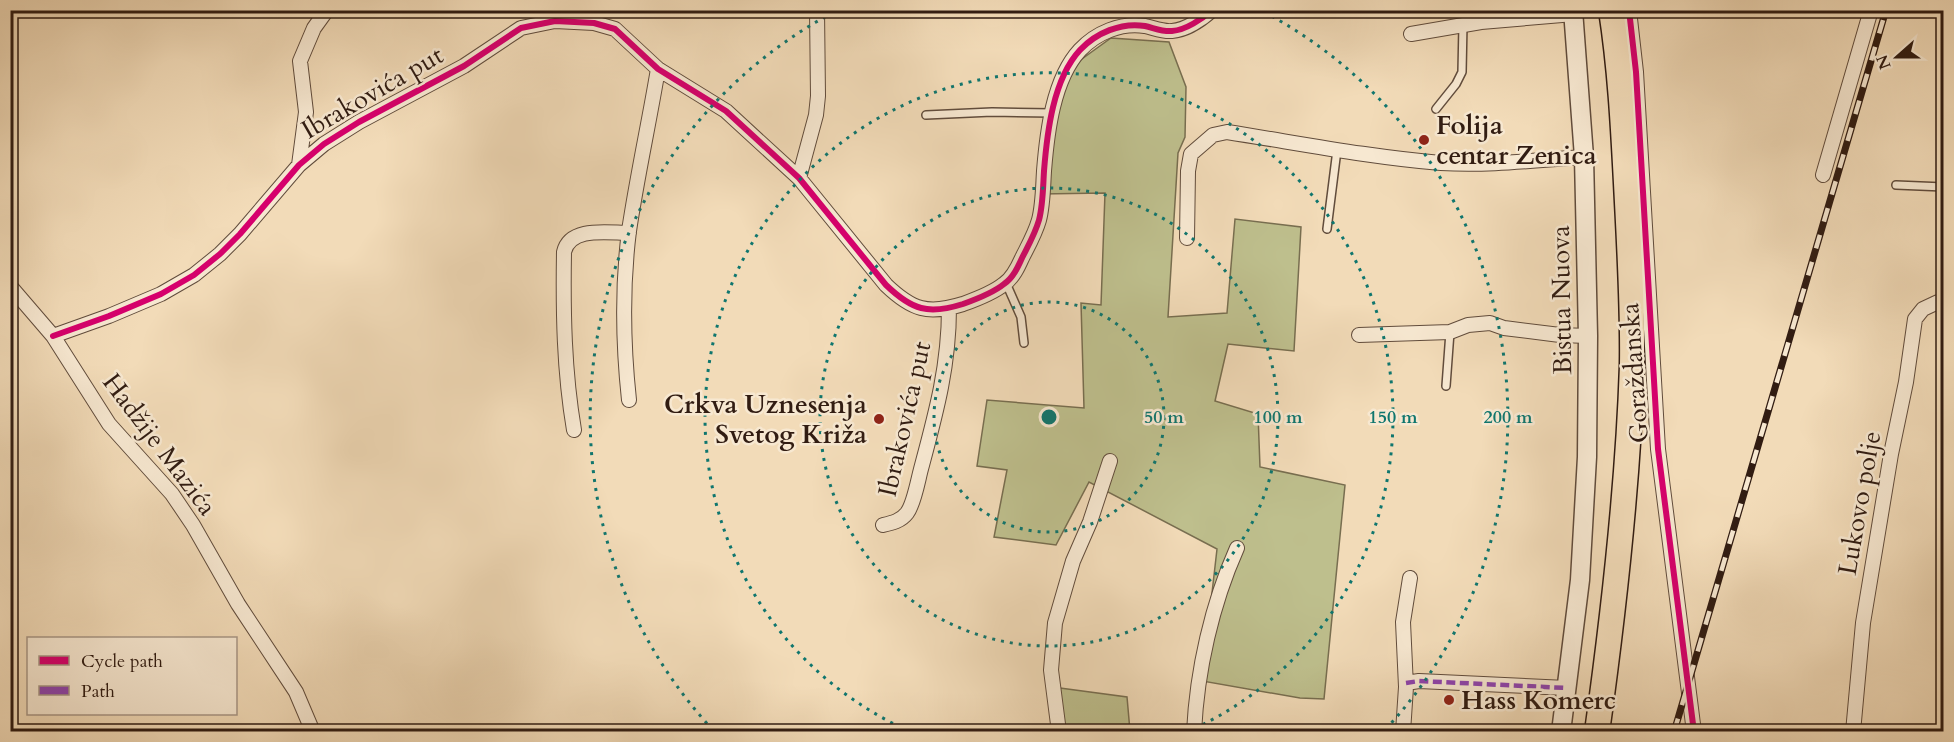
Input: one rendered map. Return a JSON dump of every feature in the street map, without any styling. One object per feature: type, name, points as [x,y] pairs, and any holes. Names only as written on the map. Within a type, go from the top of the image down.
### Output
[{"type":"highway","points":[[1597,732],[1611,634],[1628,440],[1632,363],[1632,291],[1623,139],[1618,56],[1611,10]]},
{"type":"street","name":"Ibrakovića put","points":[[298,165],[306,112],[300,61],[314,28],[327,10]]},
{"type":"street","points":[[799,178],[816,115],[818,96],[817,10]]},
{"type":"street","points":[[1006,283],[1019,265],[1039,219],[1052,113],[1061,83],[1079,51],[1098,36],[1114,28],[1128,25],[1142,26],[1169,32],[1177,30],[1212,10]]},
{"type":"street","name":"Goraždanska","points":[[1629,10],[1636,72],[1658,449],[1694,732]]},
{"type":"street","points":[[1824,175],[1871,10]]},
{"type":"street","points":[[1411,34],[1464,17],[1573,13]]},
{"type":"street","name":"Bistua Nuova","points":[[1561,732],[1580,580],[1587,457],[1588,336],[1584,157],[1573,13]]},
{"type":"street","name":"Ibrakovića put","points":[[53,336],[161,294],[194,275],[240,234],[298,165],[324,144],[359,122],[464,66],[521,28],[568,16],[615,29],[658,69],[726,111],[799,178],[886,285],[902,300],[922,309],[949,308],[969,302],[1006,283]]},
{"type":"street","points":[[629,400],[625,367],[624,283],[629,233],[658,69]]},
{"type":"street","points":[[1187,238],[1188,171],[1191,154],[1213,135],[1227,132],[1337,150],[1444,163],[1584,157]]},
{"type":"street","points":[[574,430],[567,387],[565,245],[574,236],[583,234],[629,233]]},
{"type":"street","name":"Hadžije Mazića","points":[[10,286],[53,336],[109,424],[172,494],[193,525],[238,604],[296,692],[313,732]]},
{"type":"street","name":"Lukovo polje","points":[[1853,732],[1863,622],[1915,319],[1923,309],[1938,302],[1944,304]]},
{"type":"street","name":"Ibrakovića put","points":[[883,525],[896,522],[908,512],[917,483],[941,393],[948,354],[949,308]]},
{"type":"street","points":[[1359,335],[1450,332],[1468,325],[1490,323],[1504,328],[1588,336]]},
{"type":"street","points":[[1059,732],[1051,670],[1055,623],[1072,561],[1089,522],[1110,461]]},
{"type":"street","points":[[1194,732],[1199,681],[1213,619],[1237,548]]},
{"type":"street","points":[[1403,732],[1406,683],[1403,622],[1410,578]]},
{"type":"street","points":[[1406,683],[1419,681],[1567,688]]},
{"type":"lane","points":[[1436,109],[1456,84],[1462,72],[1464,17]]},
{"type":"lane","points":[[926,115],[992,111],[1052,113]]},
{"type":"lane","points":[[1328,230],[1337,150]]},
{"type":"lane","points":[[1896,185],[1944,188]]},
{"type":"lane","points":[[1006,283],[1021,317],[1024,343]]},
{"type":"lane","points":[[1446,386],[1450,332]]},
{"type":"green space","points":[[1111,38],[1169,42],[1186,87],[1185,137],[1178,153],[1168,317],[1227,313],[1235,219],[1301,227],[1294,351],[1228,344],[1215,401],[1258,414],[1260,467],[1345,485],[1324,699],[1300,698],[1202,681],[1217,549],[1089,482],[1056,545],[994,537],[1007,470],[977,466],[987,400],[1084,408],[1081,303],[1101,305],[1105,193],[1040,194],[1056,103],[1075,64]]},
{"type":"green space","points":[[1060,688],[1127,697],[1130,731],[1064,731]]},
{"type":"railway","points":[[1674,732],[1886,10]]},
{"type":"marked path","points":[[1406,683],[1419,681],[1567,688]]},
{"type":"cycle path","points":[[53,336],[161,294],[194,275],[240,234],[299,165],[324,144],[359,122],[464,66],[521,28],[555,21],[594,23],[615,29],[658,69],[726,111],[799,178],[886,285],[904,300],[921,308],[930,309],[963,304],[990,293],[1007,282],[1017,269],[1033,235],[1041,208],[1047,140],[1053,107],[1063,76],[1080,50],[1101,34],[1118,27],[1136,25],[1172,31],[1194,24],[1212,10]]},
{"type":"cycle path","points":[[1629,10],[1636,72],[1658,449],[1694,732]]},
{"type":"place","name":"Folija centar Zenica","points":[[1424,140]]},
{"type":"place","name":"Crkva Uznesenja Svetog Križa","points":[[879,419]]},
{"type":"place","name":"Hass Komerc","points":[[1449,700]]}]
